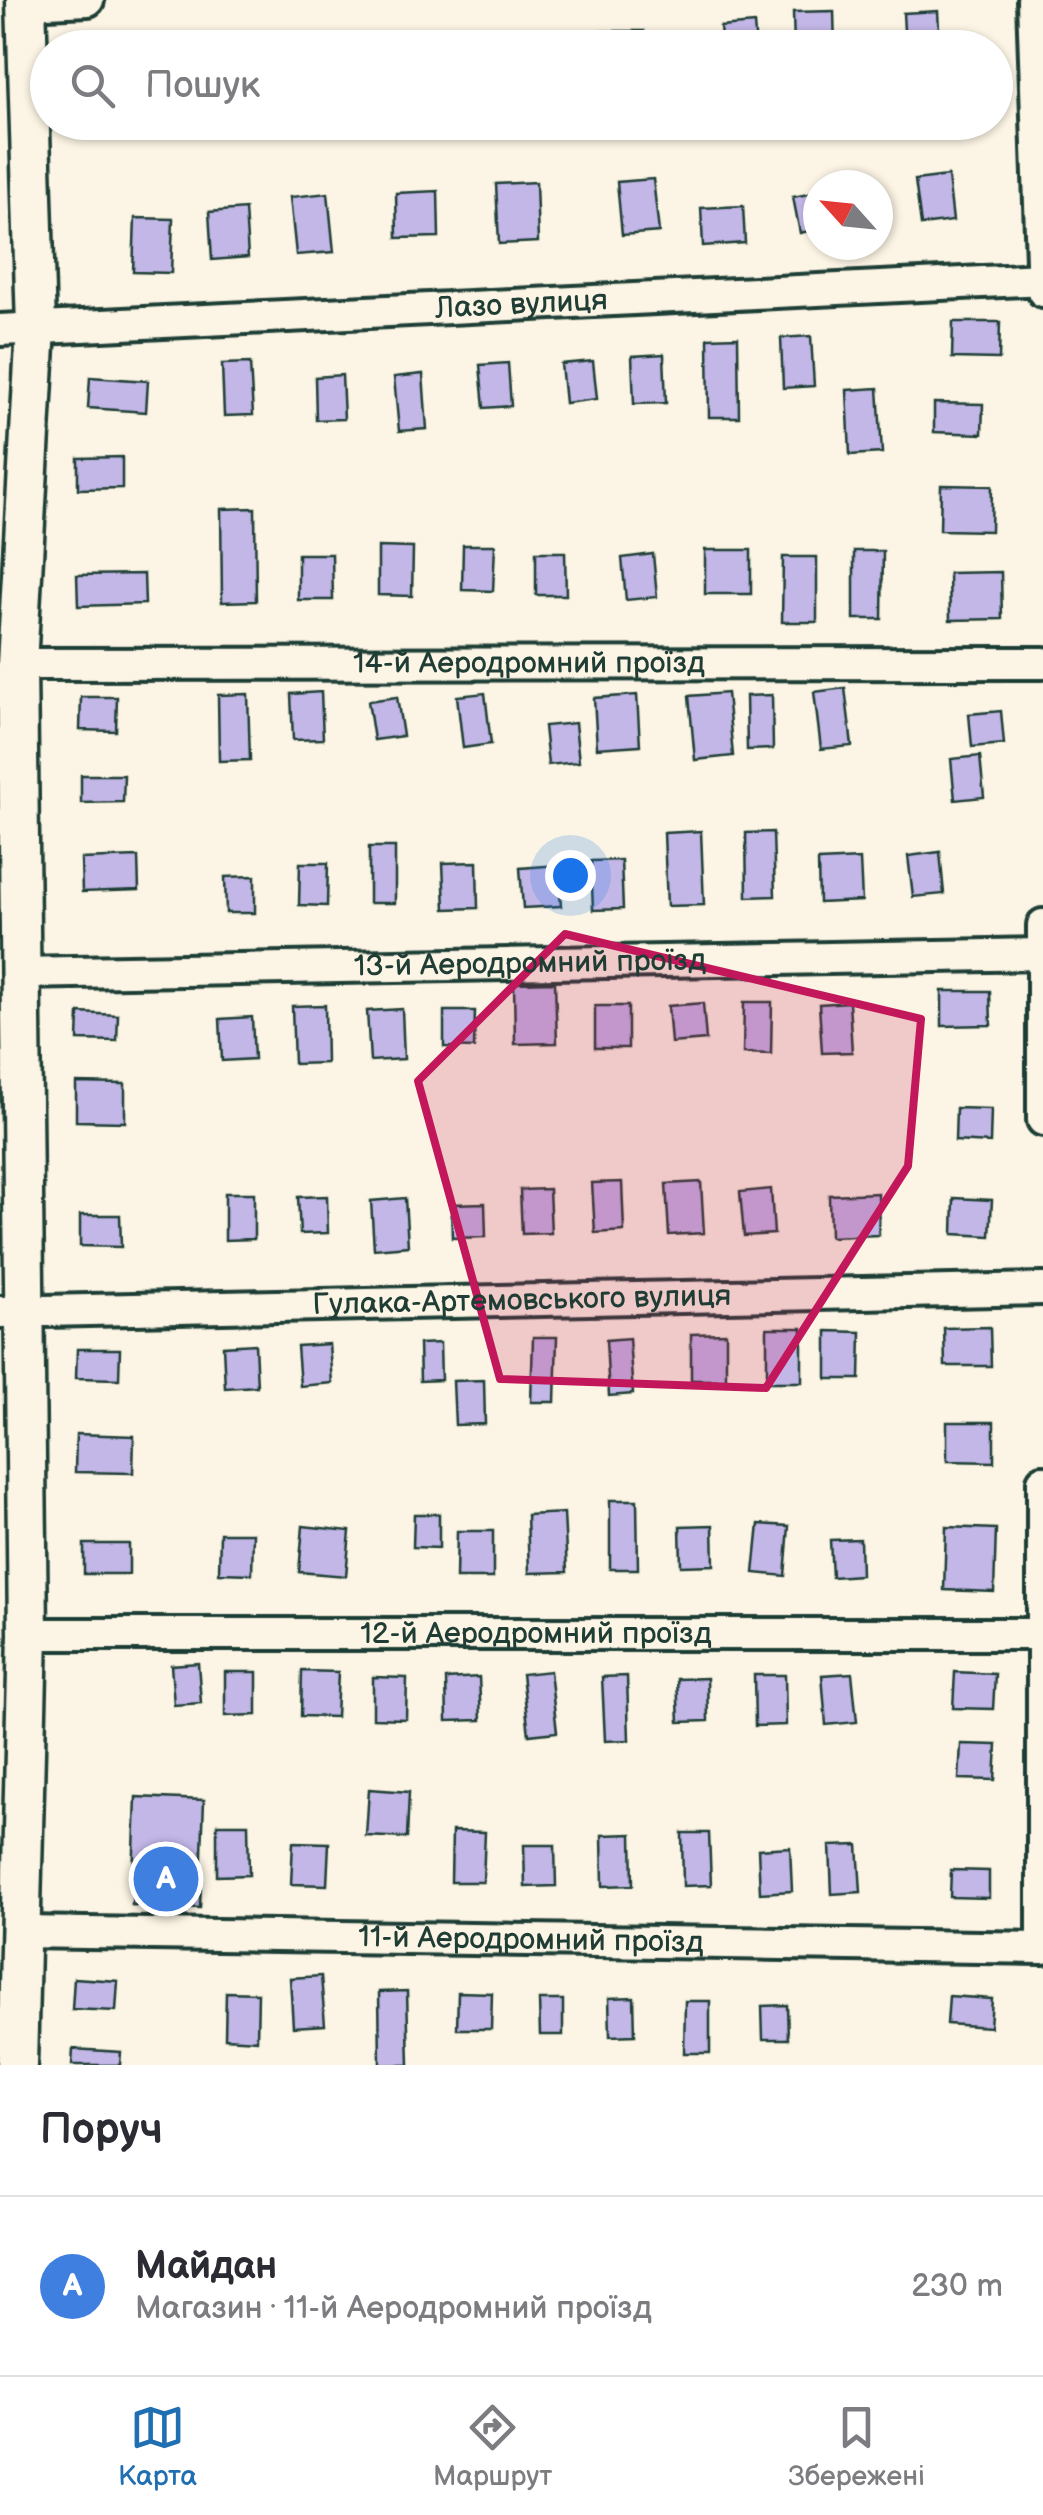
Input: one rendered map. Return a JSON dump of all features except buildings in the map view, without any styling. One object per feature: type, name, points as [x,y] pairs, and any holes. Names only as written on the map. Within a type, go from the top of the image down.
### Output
[{"type":"street","points":[[17,2065],[28,1634],[11,1312],[18,974],[20,16],[88,0]]},
{"type":"street","points":[[1033,0],[1043,291]]},
{"type":"street","name":"Лазо вулиця","points":[[18,328],[1043,279]]},
{"type":"street","name":"14-й Аеродромний проїзд","points":[[16,664],[1043,663]]},
{"type":"street","points":[[1043,925],[1043,1120]]},
{"type":"street","name":"13-й Аеродромний проїзд","points":[[18,974],[1042,954]]},
{"type":"street","name":"Гулака-Артемовського вулиця","points":[[11,1312],[1043,1290]]},
{"type":"street","points":[[1043,1481],[1043,1948]]},
{"type":"street","name":"12-й Аеродромний проїзд","points":[[28,1634],[1042,1634]]},
{"type":"street","name":"11-й Аеродромний проїзд","points":[[21,1932],[1043,1948]]},
{"type":"highlighted area","points":[[565,934],[921,1019],[908,1166],[766,1388],[500,1379],[418,1081]]},
{"type":"place","name":"Майдан","points":[[166,1879]]}]
